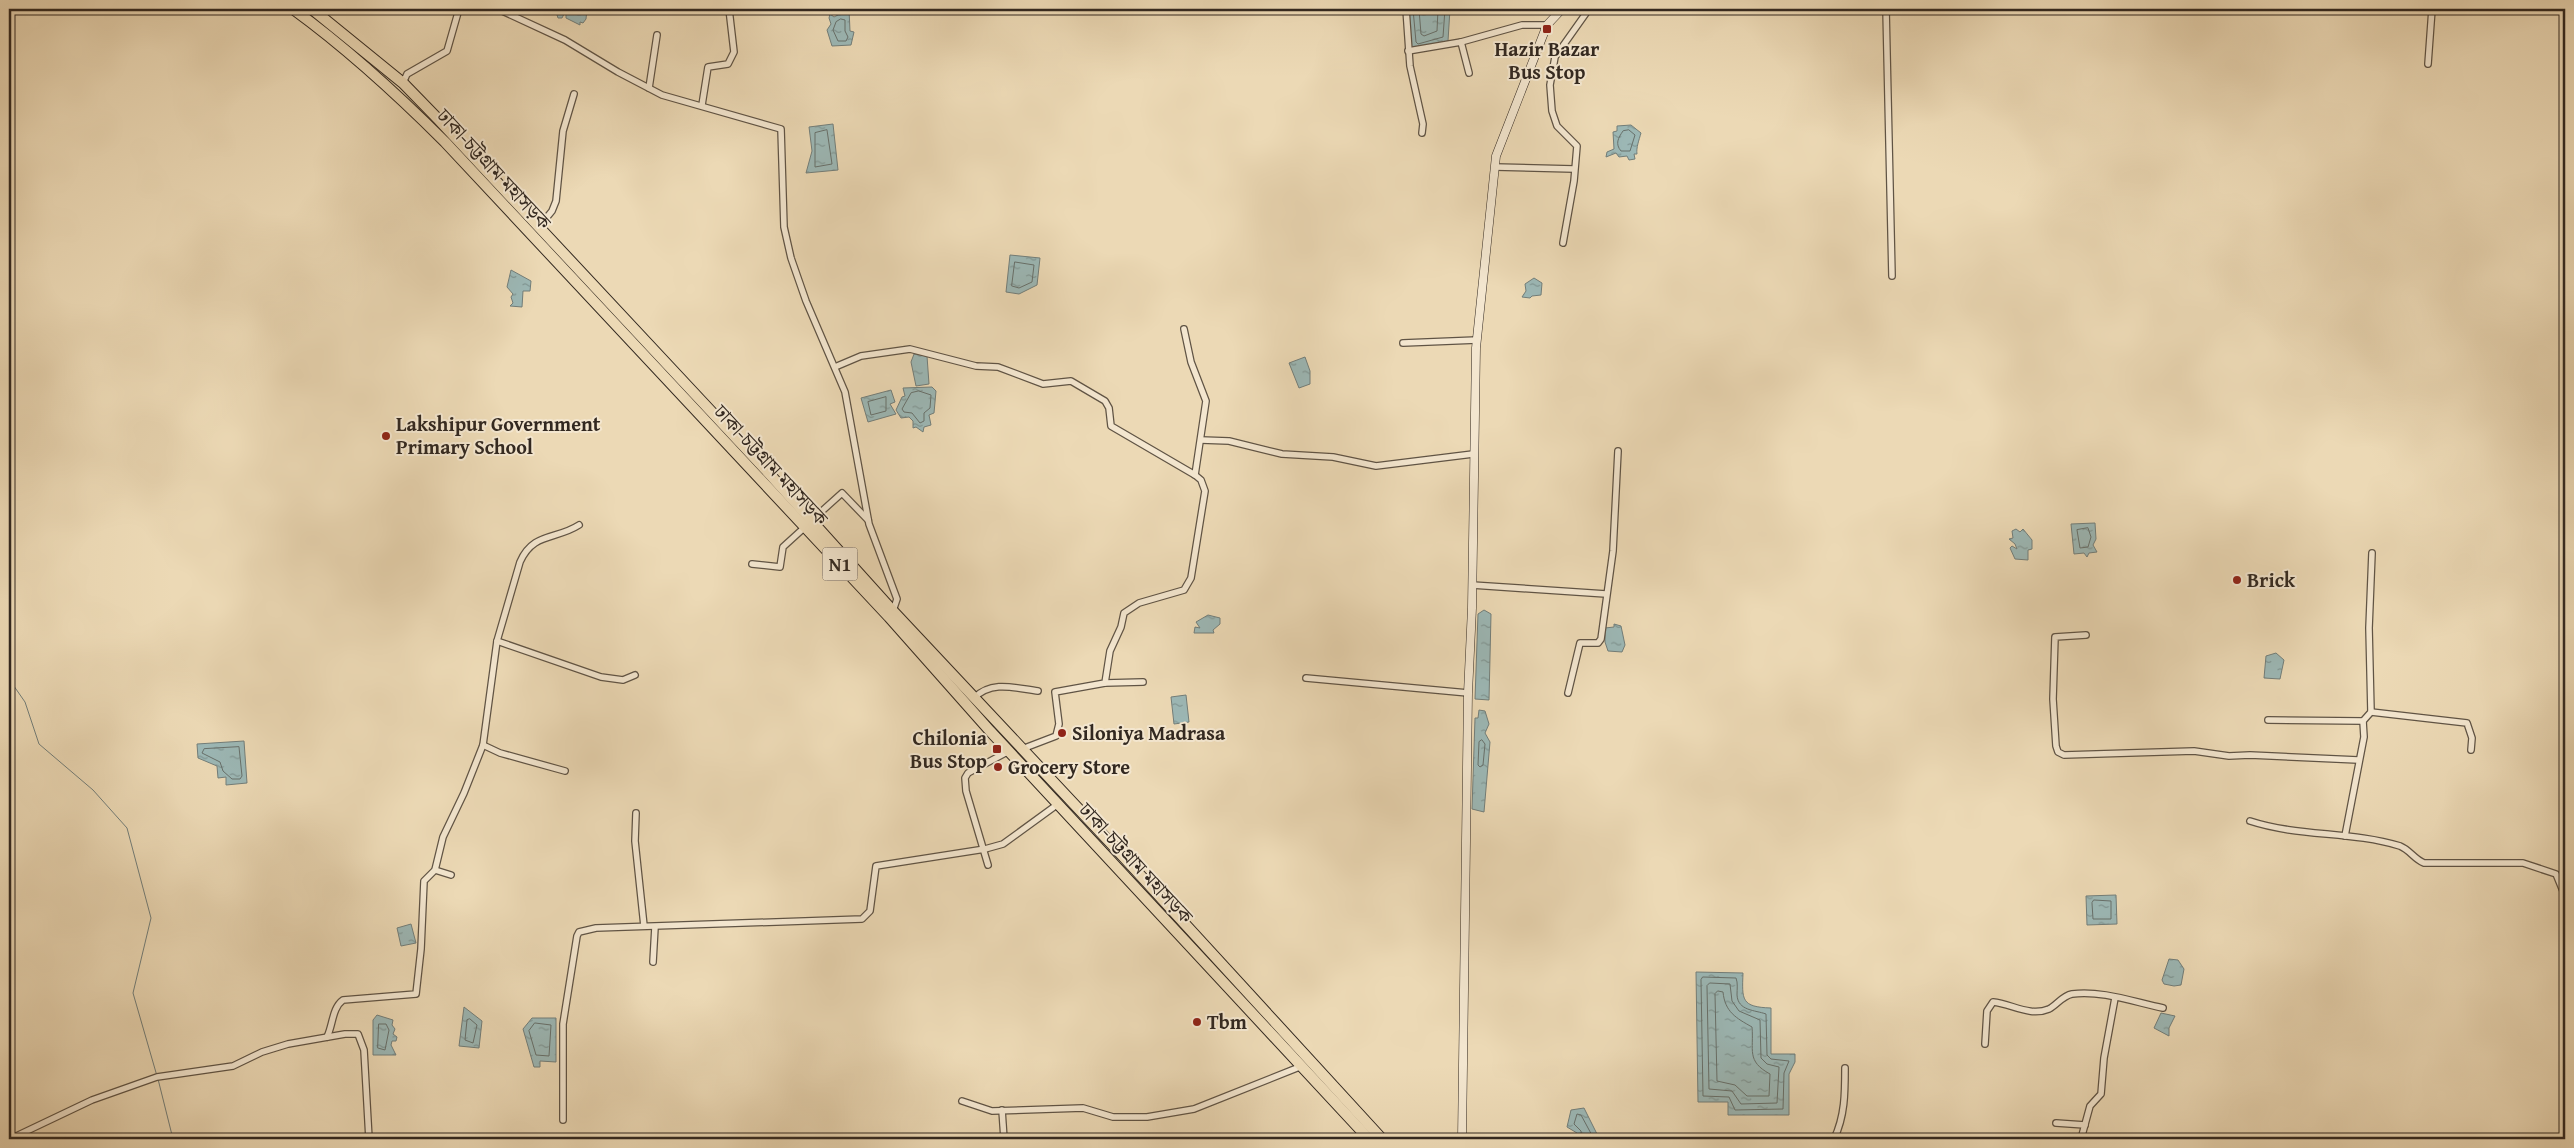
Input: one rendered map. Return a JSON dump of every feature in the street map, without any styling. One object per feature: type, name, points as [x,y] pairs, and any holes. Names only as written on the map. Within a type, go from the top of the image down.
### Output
[{"type":"highway","name":"ঢাকা-চট্টগ্রাম মহাসড়ক","points":[[293,9],[329,35],[389,85],[445,142],[893,611],[1151,887],[1382,1139]]},
{"type":"highway","name":"ঢাকা-চট্টগ্রাম মহাসড়ক","points":[[312,9],[403,83],[809,524],[1009,751],[1369,1139]]},
{"type":"highway","points":[[1142,895],[1144,897],[1150,896],[1153,891],[1151,887]]},
{"type":"highway","points":[[1153,908],[1154,900],[1162,899]]},
{"type":"main road","points":[[1462,1139],[1468,693],[1477,340],[1496,156],[1546,25],[1562,9]]},
{"type":"street","points":[[403,83],[407,74],[447,51],[459,9]]},
{"type":"street","points":[[498,9],[565,40],[662,95],[702,104],[781,129],[784,227],[790,258],[806,301],[835,367],[848,408],[868,520],[897,599],[893,611]]},
{"type":"street","points":[[702,104],[708,66],[728,64],[734,52],[729,9]]},
{"type":"street","points":[[1406,9],[1408,51],[1423,124],[1422,133]]},
{"type":"street","points":[[1563,244],[1577,146],[1557,126],[1552,111],[1550,85],[1555,57],[1589,9]]},
{"type":"street","points":[[1886,9],[1892,276]]},
{"type":"street","points":[[2428,64],[2432,9]]},
{"type":"street","points":[[1408,51],[1461,42],[1522,25],[1546,25]]},
{"type":"street","points":[[649,88],[657,35]]},
{"type":"street","points":[[1461,42],[1469,73]]},
{"type":"street","points":[[538,228],[552,211],[556,201],[563,131],[574,94]]},
{"type":"street","points":[[1495,167],[1574,169]]},
{"type":"street","points":[[1184,329],[1191,362],[1206,401],[1195,475]]},
{"type":"street","points":[[1403,343],[1477,340]]},
{"type":"street","points":[[835,367],[860,356],[910,349],[976,366],[998,367],[1043,384],[1071,381],[1104,400],[1109,408],[1111,426],[1201,480],[1206,491],[1191,578],[1184,590],[1138,603],[1124,613],[1122,627],[1110,651],[1105,683]]},
{"type":"street","points":[[1201,440],[1229,441],[1282,454],[1333,457],[1376,466],[1473,454]]},
{"type":"street","points":[[1568,694],[1580,643],[1598,644],[1601,639],[1613,551],[1618,451]]},
{"type":"street","points":[[752,564],[780,568],[783,546],[842,493],[868,520]]},
{"type":"street","points":[[326,1037],[332,1028],[337,1004],[343,1000],[416,994],[422,949],[424,881],[435,870],[442,837],[464,793],[482,745],[497,641],[524,552],[541,538],[567,533],[579,525]]},
{"type":"street","points":[[2344,836],[2364,737],[2363,721],[2371,712],[2369,628],[2372,553]]},
{"type":"street","points":[[1472,585],[1606,594]]},
{"type":"street","points":[[2086,635],[2055,638],[2053,698],[2056,746],[2058,752],[2064,755],[2194,751],[2229,756],[2250,754],[2358,760]]},
{"type":"street","points":[[497,641],[601,677],[623,680],[635,675]]},
{"type":"street","points":[[1306,678],[1468,693]]},
{"type":"street","points":[[1022,749],[1056,736],[1059,724],[1055,692],[1105,683],[1143,682]]},
{"type":"street","points":[[974,698],[989,687],[1004,686],[1038,691]]},
{"type":"street","points":[[2371,712],[2467,723],[2472,738],[2471,750]]},
{"type":"street","points":[[2268,720],[2363,721]]},
{"type":"street","points":[[482,745],[500,753],[566,771]]},
{"type":"street","points":[[988,865],[985,849],[966,790],[966,778],[968,773],[1009,751]]},
{"type":"street","points":[[563,1120],[563,1024],[579,932],[596,928],[862,919],[870,911],[876,866],[985,849],[1003,844],[1058,804]]},
{"type":"street","points":[[636,813],[636,841],[644,926]]},
{"type":"street","points":[[2250,821],[2265,826],[2344,836],[2401,847],[2409,851],[2414,859],[2424,863],[2523,862],[2556,874],[2565,896]]},
{"type":"street","points":[[435,870],[451,876]]},
{"type":"street","points":[[653,962],[655,927]]},
{"type":"street","points":[[1985,1044],[1987,1011],[1993,1002],[2022,1010],[2040,1011],[2050,1008],[2065,996],[2072,994],[2104,995],[2163,1008]]},
{"type":"street","points":[[2081,1139],[2090,1106],[2101,1094],[2104,1058],[2115,998]]},
{"type":"street","points":[[10,1139],[92,1100],[157,1077],[233,1066],[262,1052],[345,1034],[358,1034],[364,1050],[369,1139]]},
{"type":"street","points":[[962,1101],[992,1111],[1083,1108],[1113,1117],[1162,1116],[1194,1109],[1302,1066]]},
{"type":"street","points":[[1834,1139],[1844,1110],[1845,1068]]},
{"type":"street","points":[[1002,1110],[1004,1139]]},
{"type":"street","points":[[2056,1123],[2085,1125]]},
{"type":"water","points":[[549,9],[587,9],[586,19],[583,23],[580,22],[580,25],[566,18],[566,14],[562,18],[558,18],[556,12],[549,11]]},
{"type":"water","points":[[837,9],[849,9],[850,31],[854,32],[851,45],[832,46],[827,30],[831,24],[830,14],[834,17],[838,15]]},
{"type":"water","points":[[1408,9],[1450,9],[1448,41],[1411,51]]},
{"type":"water","points":[[833,124],[838,170],[806,173],[812,151],[809,127]]},
{"type":"water","points":[[1631,125],[1641,133],[1637,154],[1634,154],[1635,159],[1629,160],[1627,156],[1619,157],[1616,153],[1606,157],[1607,152],[1614,149],[1613,132],[1617,131],[1617,126]]},
{"type":"water","points":[[1010,255],[1040,258],[1037,285],[1019,294],[1006,292]]},
{"type":"water","points":[[511,270],[531,281],[530,291],[523,291],[522,307],[510,306],[513,303],[511,297],[513,294],[507,287]]},
{"type":"water","points":[[1534,278],[1542,283],[1541,295],[1530,298],[1522,297],[1526,291],[1525,284]]},
{"type":"water","points":[[914,354],[927,356],[929,384],[916,386],[911,362]]},
{"type":"water","points":[[1305,357],[1310,371],[1310,384],[1299,388],[1289,363]]},
{"type":"water","points":[[932,387],[936,391],[934,413],[929,415],[931,425],[924,427],[923,432],[916,427],[913,428],[913,421],[909,417],[901,418],[896,410],[902,397],[905,396],[903,388]]},
{"type":"water","points":[[891,390],[895,402],[890,404],[896,414],[868,422],[861,398]]},
{"type":"water","points":[[2095,523],[2096,539],[2093,545],[2097,552],[2089,553],[2087,557],[2084,553],[2074,554],[2071,524]]},
{"type":"water","points":[[2016,529],[2020,532],[2023,529],[2032,540],[2032,549],[2028,550],[2028,560],[2015,559],[2010,548],[2012,546],[2017,549],[2015,544],[2009,539],[2013,538],[2012,531]]},
{"type":"water","points":[[1484,610],[1491,614],[1489,700],[1475,699],[1478,614]]},
{"type":"water","points":[[1208,615],[1220,618],[1220,624],[1213,630],[1214,633],[1194,633],[1195,627],[1200,628],[1196,622]]},
{"type":"water","points":[[1614,624],[1621,626],[1625,645],[1622,652],[1608,651],[1605,642],[1605,628],[1614,627]]},
{"type":"water","points":[[2276,653],[2284,660],[2280,679],[2264,678],[2266,656]]},
{"type":"water","points":[[1186,695],[1189,722],[1174,724],[1171,697]]},
{"type":"water","points":[[1479,710],[1485,711],[1489,724],[1485,733],[1490,742],[1484,812],[1472,809],[1475,718],[1478,718]]},
{"type":"water","points":[[244,741],[247,783],[226,785],[226,777],[218,778],[217,766],[198,758],[197,744]]},
{"type":"water","points":[[2116,895],[2117,924],[2087,925],[2086,896]]},
{"type":"water","points":[[411,924],[416,943],[401,946],[397,928]]},
{"type":"water","points":[[2169,959],[2178,960],[2184,969],[2181,985],[2164,984],[2162,980]]},
{"type":"water","points":[[1696,972],[1743,973],[1745,1000],[1754,1006],[1771,1008],[1771,1054],[1795,1054],[1795,1062],[1789,1074],[1789,1115],[1728,1115],[1728,1102],[1698,1102]]},
{"type":"water","points":[[464,1007],[482,1021],[479,1048],[459,1046]]},
{"type":"water","points":[[2161,1013],[2175,1016],[2169,1028],[2169,1036],[2154,1028]]},
{"type":"water","points":[[377,1015],[393,1020],[392,1025],[395,1029],[393,1034],[397,1037],[396,1041],[392,1041],[391,1045],[396,1055],[373,1055],[373,1020]]},
{"type":"water","points":[[532,1018],[556,1018],[556,1062],[540,1061],[540,1067],[534,1067],[523,1029]]},
{"type":"water","points":[[1584,1108],[1598,1139],[1575,1139],[1578,1137],[1577,1133],[1567,1127],[1571,1110]]},
{"type":"waterway","points":[[9,679],[25,702],[39,744],[93,790],[127,828],[151,918],[133,993],[157,1076]]},
{"type":"waterway","points":[[158,1079],[173,1139]]},
{"type":"place","name":"Hazir Bazar Bus Stop","points":[[1547,29]]},
{"type":"place","name":"Lakshipur Government Primary School","points":[[386,436]]},
{"type":"place","name":"Brick","points":[[2237,580]]},
{"type":"place","name":"Siloniya Madrasa","points":[[1062,733]]},
{"type":"place","name":"Chilonia Bus Stop","points":[[997,749]]},
{"type":"place","name":"Grocery Store","points":[[998,767]]},
{"type":"place","name":"Tbm","points":[[1197,1022]]}]
